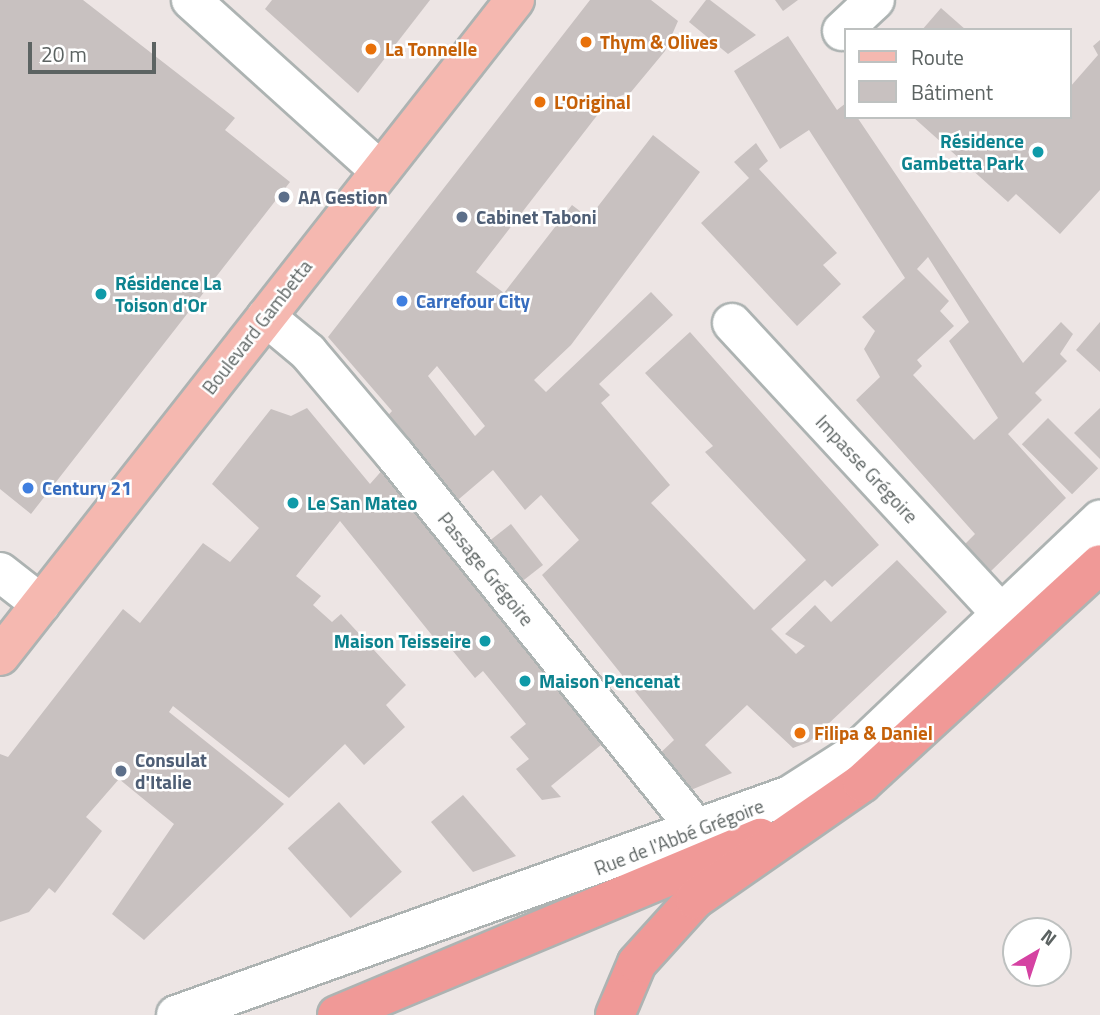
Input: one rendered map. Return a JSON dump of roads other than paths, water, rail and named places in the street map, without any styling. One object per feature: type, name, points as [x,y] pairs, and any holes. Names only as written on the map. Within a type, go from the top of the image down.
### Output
[{"type":"highway","points":[[615,1015],[637,963],[662,932],[695,899],[767,855],[784,834],[862,783],[1100,564]]},
{"type":"highway","points":[[337,1015],[755,839],[784,834]]},
{"type":"main road","name":"Boulevard Gambetta","points":[[0,656],[516,0]]},
{"type":"street","points":[[191,0],[380,171]]},
{"type":"street","points":[[845,28],[875,0]]},
{"type":"street","name":"Passage Grégoire","points":[[266,317],[308,352],[395,455],[698,830]]},
{"type":"street","name":"Impasse Grégoire","points":[[732,323],[1002,615]]},
{"type":"street","name":"Rue de l'Abbé Grégoire","points":[[176,1015],[698,830],[790,794],[855,754],[1100,520]]},
{"type":"street","points":[[0,572],[41,604]]},
{"type":"place","name":"Thym & Olives","points":[[586,42]]},
{"type":"place","name":"La Tonnelle","points":[[371,49]]},
{"type":"place","name":"L'Original","points":[[540,102]]},
{"type":"place","name":"Résidence Gambetta Park","points":[[1038,152]]},
{"type":"place","name":"AA Gestion","points":[[284,197]]},
{"type":"place","name":"Cabinet Taboni","points":[[462,217]]},
{"type":"place","name":"Résidence La Toison d'Or","points":[[101,294]]},
{"type":"place","name":"Carrefour City","points":[[402,301]]},
{"type":"place","name":"Century 21","points":[[28,488]]},
{"type":"place","name":"Le San Mateo","points":[[293,503]]},
{"type":"place","name":"Maison Teisseire","points":[[485,641]]},
{"type":"place","name":"Maison Pencenat","points":[[525,681]]},
{"type":"place","name":"Filipa & Daniel","points":[[800,733]]},
{"type":"place","name":"Consulat d'Italie","points":[[121,771]]}]
